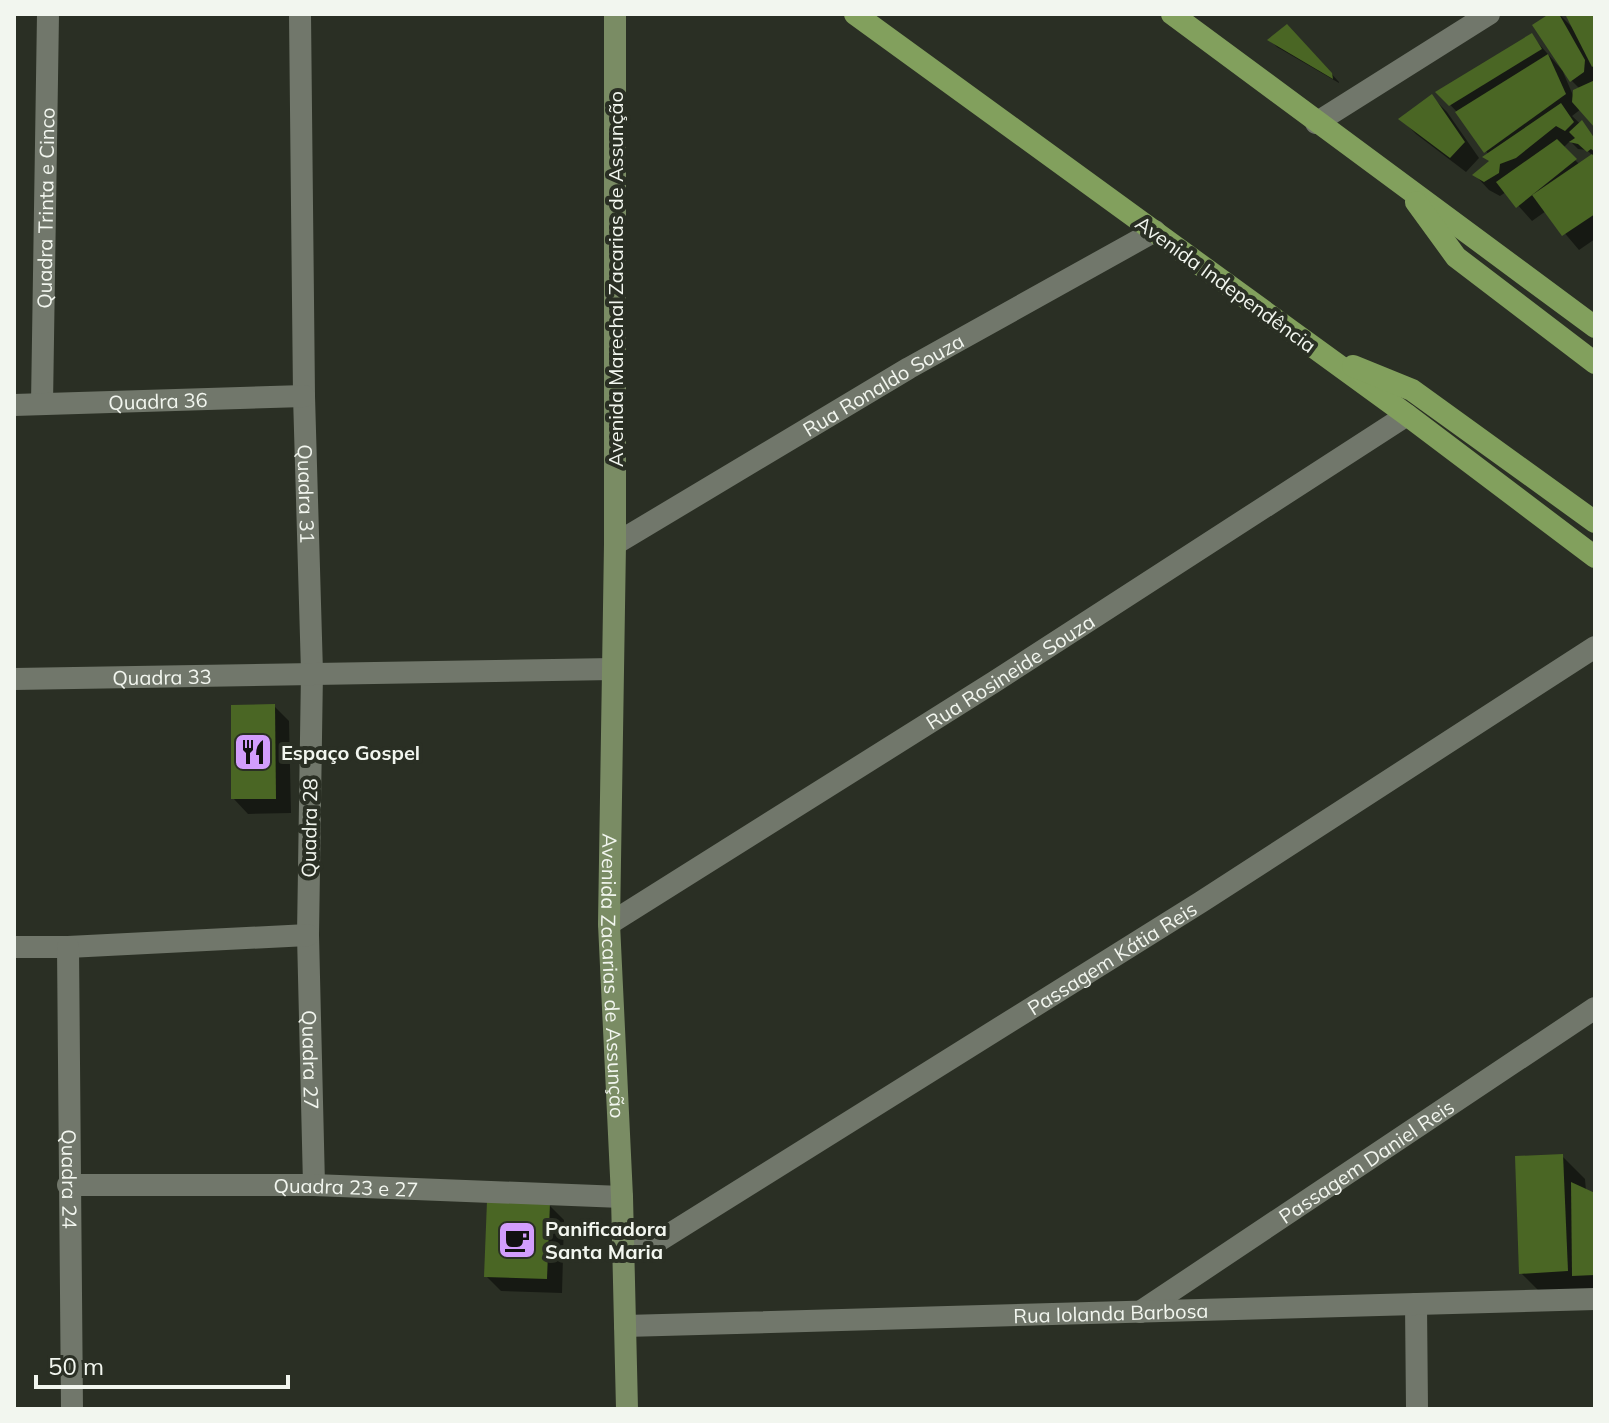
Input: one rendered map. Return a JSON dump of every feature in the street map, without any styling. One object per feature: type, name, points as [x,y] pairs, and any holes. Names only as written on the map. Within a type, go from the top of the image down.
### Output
[{"type":"main road","name":"Avenida Marechal Zacarias de Assunção","points":[[615,14],[615,544]]},
{"type":"main road","name":"Avenida Independência","points":[[855,14],[1407,415],[1595,557]]},
{"type":"main road","points":[[1172,14],[1316,123],[1591,319]]},
{"type":"main road","points":[[1403,185],[1456,257],[1595,363]]},
{"type":"main road","points":[[1319,352],[1412,390],[1595,522]]},
{"type":"main road","name":"Avenida Zacarias de Assunção","points":[[615,544],[609,924],[622,1197],[627,1409]]},
{"type":"street","name":"Quadra Trinta e Cinco","points":[[42,404],[48,14]]},
{"type":"street","name":"Quadra 31","points":[[300,14],[304,396],[312,672]]},
{"type":"street","points":[[1316,123],[1489,14]]},
{"type":"street","name":"Rua Ronaldo Souza","points":[[615,544],[909,368],[1155,231]]},
{"type":"street","name":"Quadra 36","points":[[14,405],[304,396]]},
{"type":"street","name":"Rua Rosineide Souza","points":[[609,924],[994,682],[1407,415]]},
{"type":"street","name":"Passagem Kátia Reis","points":[[622,1256],[657,1242],[1201,902],[1595,647]]},
{"type":"street","points":[[312,672],[613,669]]},
{"type":"street","name":"Quadra 33","points":[[14,679],[312,672]]},
{"type":"street","name":"Quadra 28","points":[[308,935],[312,672]]},
{"type":"street","points":[[14,947],[308,935]]},
{"type":"street","name":"Quadra 27","points":[[308,935],[314,1185]]},
{"type":"street","name":"Quadra 24","points":[[68,947],[72,1409]]},
{"type":"street","name":"Passagem Daniel Reis","points":[[1138,1313],[1595,1008]]},
{"type":"street","name":"Quadra 23 e 27","points":[[68,1185],[314,1185],[622,1197]]},
{"type":"street","name":"Rua Iolanda Barbosa","points":[[625,1326],[1595,1299]]},
{"type":"street","points":[[1416,1304],[1417,1409]]},
{"type":"building","points":[[1549,14],[1559,14],[1585,60],[1584,72],[1570,82],[1532,25]]},
{"type":"building","points":[[1565,14],[1595,14],[1595,65],[1592,67]]},
{"type":"building","points":[[1287,24],[1332,73],[1333,79],[1267,40]]},
{"type":"building","points":[[1532,33],[1542,49],[1449,106],[1435,92]]},
{"type":"building","points":[[1548,54],[1566,94],[1484,153],[1455,112]]},
{"type":"building","points":[[1595,80],[1595,128],[1572,102],[1573,90]]},
{"type":"building","points":[[1432,94],[1465,142],[1450,158],[1398,119]]},
{"type":"building","points":[[1561,103],[1574,122],[1565,131],[1556,126],[1516,158],[1500,164],[1499,173],[1484,182],[1472,175],[1489,161],[1482,157]]},
{"type":"building","points":[[1582,120],[1595,139],[1595,152],[1591,149],[1587,152],[1578,144],[1569,142],[1575,138],[1569,132]]},
{"type":"building","points":[[1557,139],[1577,159],[1516,208],[1496,182]]},
{"type":"building","points":[[1592,154],[1595,158],[1595,214],[1562,236],[1532,195]]},
{"type":"building","name":"Espaço Gospel","points":[[275,704],[276,799],[231,799],[231,705]]},
{"type":"building","points":[[1563,1154],[1568,1271],[1519,1274],[1515,1156]]},
{"type":"building","points":[[1571,1182],[1595,1193],[1595,1275],[1572,1276]]},
{"type":"building","name":"Panificadora Santa Maria","points":[[487,1201],[550,1203],[547,1279],[484,1277]]},
{"type":"place","name":"Espaço Gospel","points":[[253,752]]},
{"type":"place","name":"Panificadora Santa Maria","points":[[517,1240]]}]
